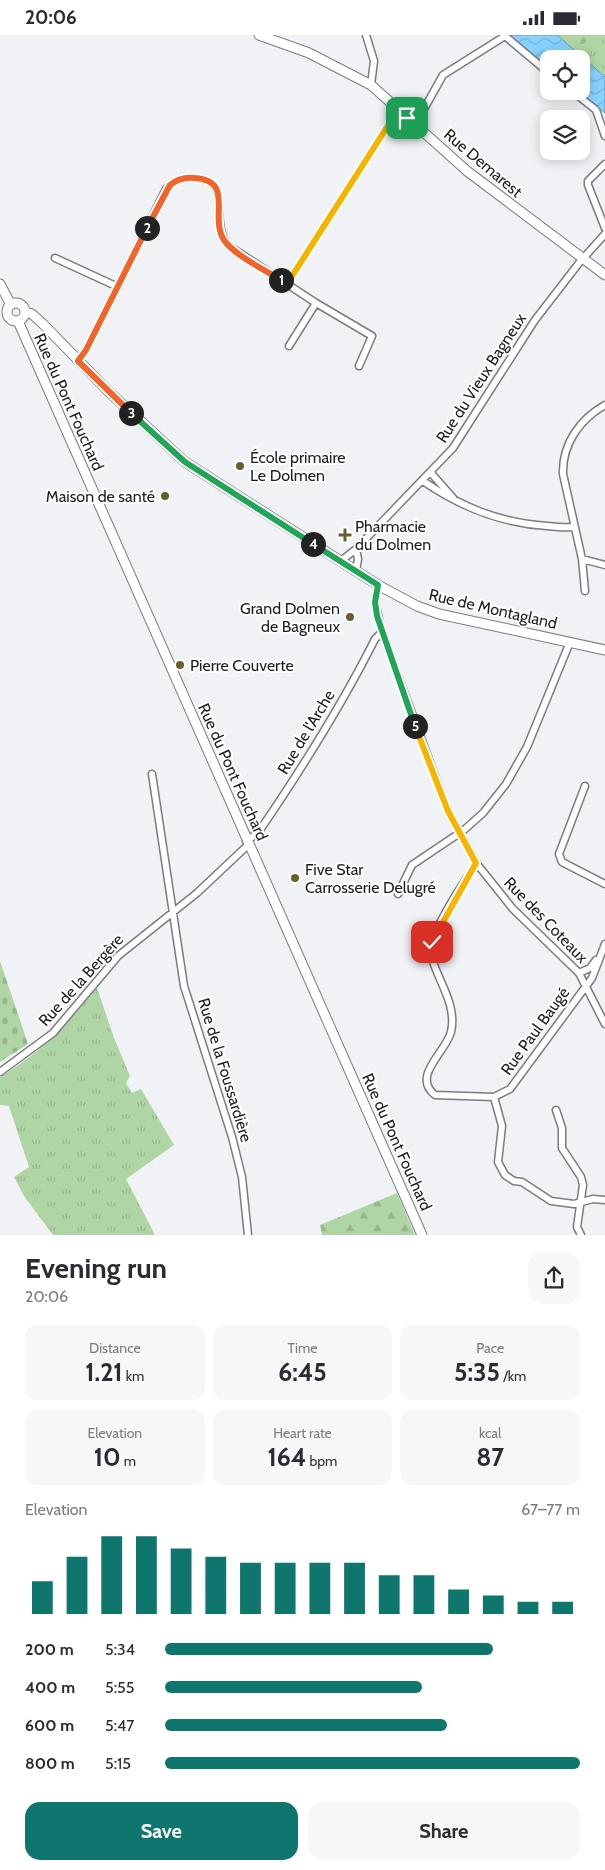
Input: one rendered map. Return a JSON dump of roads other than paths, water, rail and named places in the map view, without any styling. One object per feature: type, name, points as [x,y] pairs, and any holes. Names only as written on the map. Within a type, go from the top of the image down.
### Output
[{"type":"street","name":"Rue Demarest","points":[[259,35],[309,53],[371,85],[466,171],[605,275]]},
{"type":"street","points":[[366,35],[374,61],[371,85]]},
{"type":"street","points":[[415,125],[443,75],[506,35],[540,65]]},
{"type":"street","points":[[583,100],[596,110],[605,136]]},
{"type":"street","points":[[287,284],[398,110]]},
{"type":"street","points":[[605,164],[588,181],[588,185],[605,228]]},
{"type":"street","points":[[78,361],[86,350],[166,189],[176,180],[188,178],[208,179],[215,185],[218,194],[219,226],[223,239],[229,246],[316,303],[372,336],[359,366]]},
{"type":"street","name":"Rue du Vieux Bagneux","points":[[341,561],[356,549],[383,518],[431,473],[453,447],[536,320],[605,235]]},
{"type":"street","points":[[55,258],[118,287]]},
{"type":"street","points":[[0,284],[11,305]]},
{"type":"street","points":[[289,346],[316,303]]},
{"type":"street","points":[[11,305],[21,305],[25,312],[24,317],[18,321],[12,320],[8,316],[8,310],[11,305]]},
{"type":"street","name":"Rue de Montagland","points":[[25,312],[43,324],[78,361],[185,462],[249,505],[378,585],[417,606],[439,614],[496,628],[605,650]]},
{"type":"street","name":"Rue du Pont Fouchard","points":[[18,321],[247,843],[422,1235]]},
{"type":"street","points":[[585,591],[582,559],[563,474],[565,449],[587,417],[605,405]]},
{"type":"street","points":[[431,473],[453,498]]},
{"type":"street","points":[[423,481],[443,495],[453,498],[470,508],[518,524],[574,527]]},
{"type":"street","points":[[356,549],[358,559],[356,571]]},
{"type":"street","points":[[582,559],[605,565]]},
{"type":"street","name":"Rue des Coteaux","points":[[378,585],[375,602],[382,632],[445,802],[460,833],[476,863],[513,909],[579,973],[605,1024]]},
{"type":"street","name":"Rue de l'Arche","points":[[247,843],[258,833],[322,737],[375,639],[382,632]]},
{"type":"street","points":[[398,894],[412,865],[460,833],[483,813],[510,776],[527,747],[545,708],[570,642]]},
{"type":"street","name":"Rue de la Foussardière","points":[[152,774],[184,986],[220,1095],[238,1161],[248,1235]]},
{"type":"street","points":[[584,786],[559,854],[562,862],[605,884]]},
{"type":"street","name":"Rue de la Bergère","points":[[0,1072],[53,1033],[118,956],[173,913],[247,843]]},
{"type":"street","points":[[476,863],[432,942],[431,960],[447,992],[452,1019],[451,1032],[427,1073],[425,1080],[435,1095],[494,1097],[502,1126],[498,1161],[505,1175],[514,1181],[522,1182],[551,1201],[574,1204],[582,1201],[605,1200]]},
{"type":"street","name":"Rue Paul Baugé","points":[[494,1097],[510,1089],[516,1082],[592,978],[605,944]]},
{"type":"street","points":[[579,973],[590,968],[599,958]]},
{"type":"street","points":[[556,1110],[562,1128],[562,1148],[581,1177],[583,1185],[577,1227],[581,1235]]},
{"type":"water","points":[[509,35],[557,35],[574,50],[540,50],[540,61]]},
{"type":"water","points":[[590,64],[605,77],[605,113],[588,100],[590,100]]},
{"type":"place","name":"École primaire Le Dolmen","points":[[240,466]]},
{"type":"place","name":"Maison de santé","points":[[165,496]]},
{"type":"place","name":"Pharmacie du Dolmen","points":[[345,535]]},
{"type":"place","name":"Grand Dolmen de Bagneux","points":[[350,617]]},
{"type":"place","name":"Pierre Couverte","points":[[180,665]]},
{"type":"place","name":"Five Star Carrosserie Delugré","points":[[295,878]]}]
